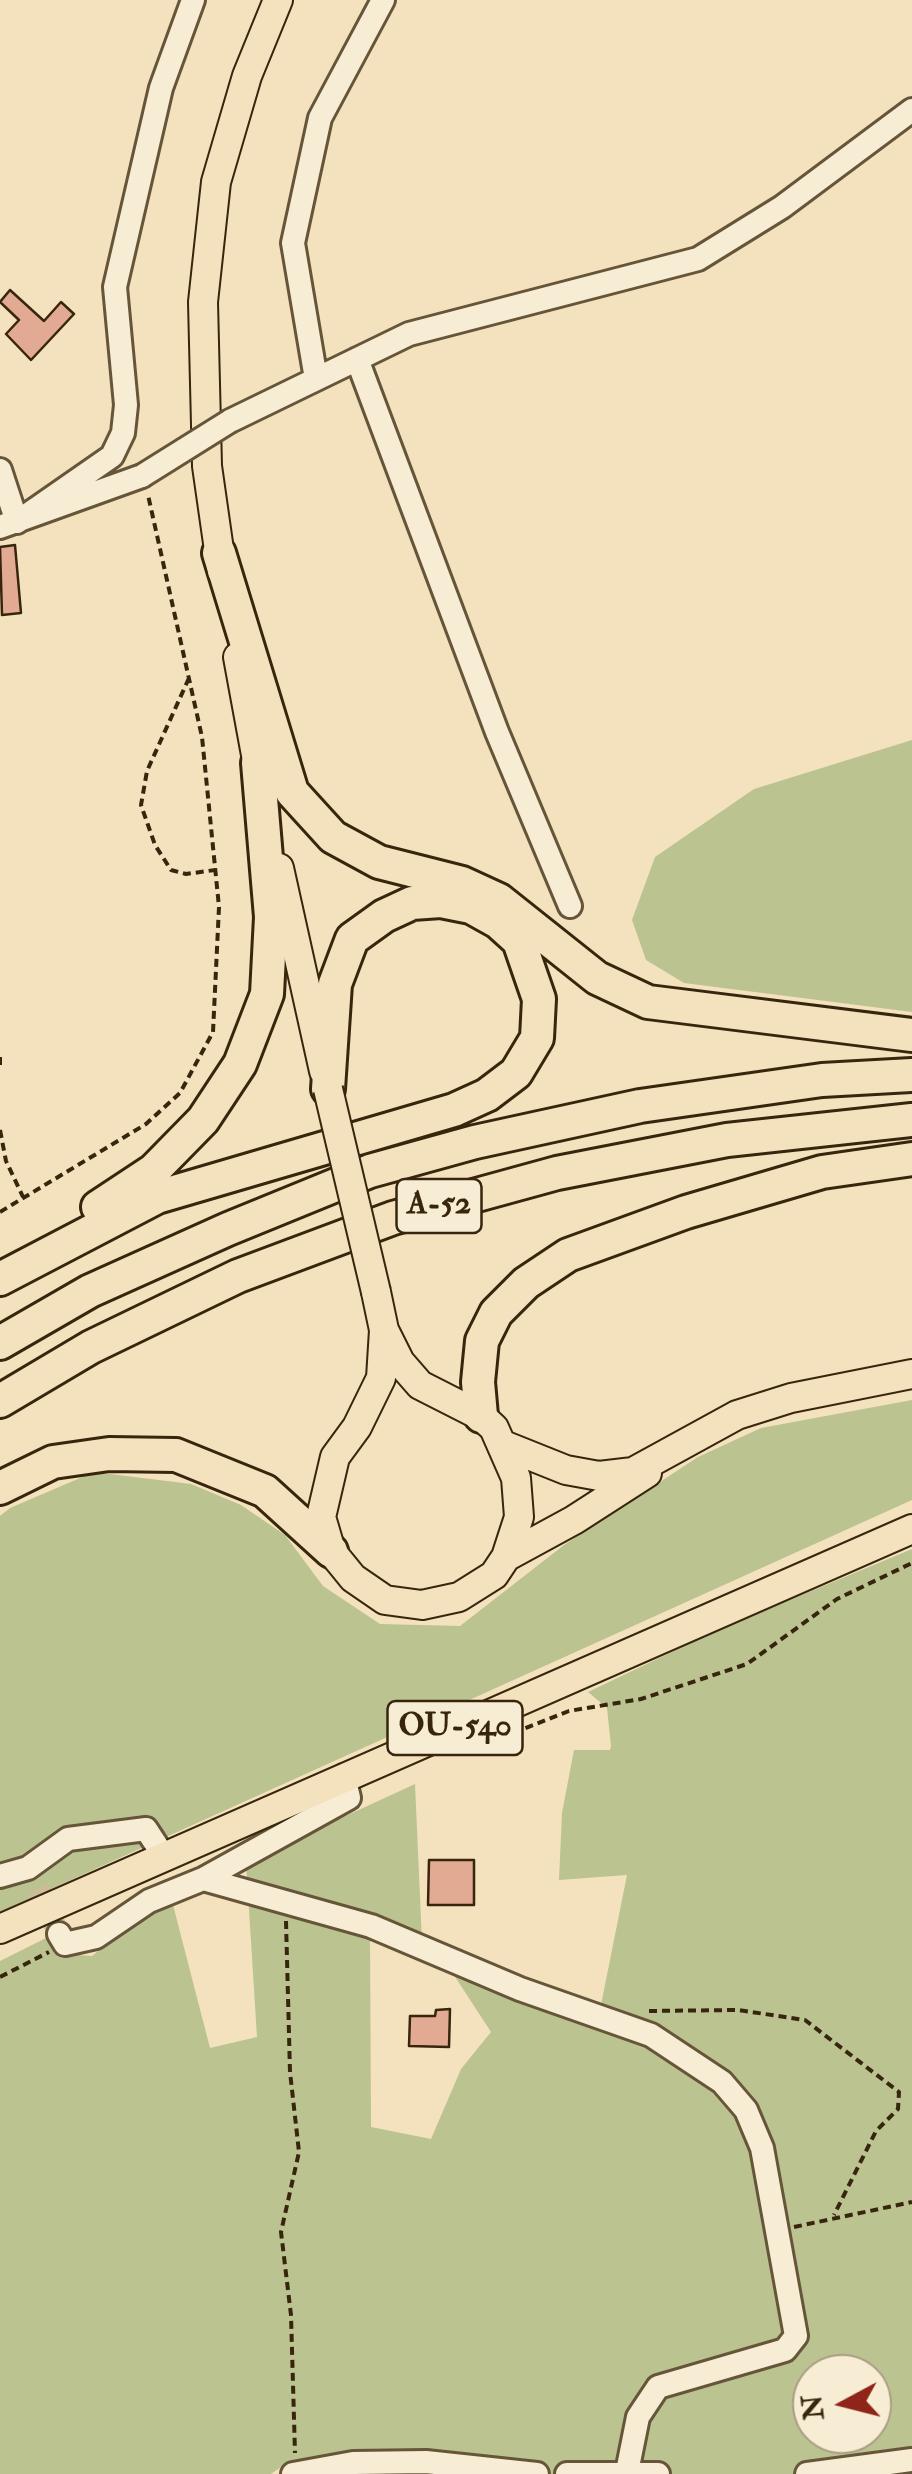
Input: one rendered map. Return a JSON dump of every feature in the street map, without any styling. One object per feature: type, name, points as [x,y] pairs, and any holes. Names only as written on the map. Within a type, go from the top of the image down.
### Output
[{"type":"highway","points":[[219,553],[292,792],[333,837],[379,862],[462,883],[499,900],[597,978],[648,1002],[912,1035]]},
{"type":"highway","points":[[0,1276],[154,1170],[203,1120],[240,1064],[267,994],[272,917],[258,764]]},
{"type":"highway","points":[[0,1276],[157,1197],[454,1110],[487,1094],[516,1073],[537,1038],[539,999],[519,941],[498,922],[472,907],[441,900],[412,903],[384,916],[352,939],[335,984],[328,1089]]},
{"type":"highway","name":"A-52","points":[[0,1343],[90,1292],[228,1228],[370,1172],[475,1142],[640,1106],[822,1080],[912,1075]]},
{"type":"highway","name":"A-52","points":[[0,1401],[91,1347],[238,1276],[393,1218],[557,1172],[708,1144],[912,1120]]},
{"type":"highway","points":[[481,1416],[478,1382],[482,1341],[496,1312],[526,1283],[568,1255],[686,1212],[822,1172],[912,1158]]},
{"type":"highway","points":[[0,1488],[52,1462],[108,1454],[176,1455],[265,1491],[331,1551]]},
{"type":"main road","points":[[278,0],[247,76],[216,182],[202,302],[207,466],[258,764],[384,1330],[400,1362],[420,1385],[481,1416],[506,1446],[516,1478],[519,1517],[506,1557],[494,1575],[459,1597],[422,1605],[385,1600],[353,1578],[331,1551],[321,1517],[324,1488],[334,1457],[357,1427],[380,1378],[384,1330]]},
{"type":"main road","points":[[506,1446],[541,1462],[599,1476],[633,1472],[737,1415],[791,1398],[912,1374]]},
{"type":"main road","points":[[506,1557],[574,1520],[675,1450]]},
{"type":"main road","name":"OU-540","points":[[0,1929],[912,1529]]},
{"type":"street","points":[[8,525],[112,456],[124,433],[126,405],[115,287],[160,88],[194,0]]},
{"type":"street","points":[[316,379],[294,243],[320,118],[383,0]]},
{"type":"street","points":[[8,525],[142,476],[230,421],[409,334],[698,259],[782,206],[912,110]]},
{"type":"street","points":[[357,359],[497,732],[570,906]]},
{"type":"street","points":[[0,470],[8,525]]},
{"type":"street","points":[[62,1939],[96,1937],[149,1901],[203,1879],[348,1798],[344,1776]]},
{"type":"street","points":[[0,1876],[33,1879],[68,1840],[146,1829],[163,1855]]},
{"type":"street","points":[[203,1879],[370,1926],[520,1989],[651,2035],[694,2060],[746,2110],[762,2148],[796,2336],[785,2350],[658,2387],[638,2417],[627,2472]]},
{"type":"street","points":[[808,2474],[912,2460]]},
{"type":"street","points":[[294,2473],[353,2463],[426,2462],[537,2474]]},
{"type":"street","points":[[567,2474],[658,2474]]},
{"type":"path","points":[[0,1212],[146,1124],[180,1093],[213,1032],[219,907],[202,737],[158,526],[142,476]]},
{"type":"path","points":[[189,678],[147,771],[141,805],[154,846],[171,870],[186,874],[198,868],[215,870]]},
{"type":"path","points":[[0,1057],[0,1068]]},
{"type":"path","points":[[0,1130],[6,1161],[23,1198]]},
{"type":"path","points":[[458,1755],[569,1711],[641,1699],[747,1664],[837,1599],[912,1563]]},
{"type":"path","points":[[285,1903],[290,2072],[298,2152],[281,2232],[291,2315],[294,2473]]},
{"type":"path","points":[[0,1977],[62,1939]]},
{"type":"path","points":[[618,2023],[664,2008],[738,2010],[805,2020],[826,2032],[852,2059],[899,2092],[898,2109],[866,2148],[834,2215]]},
{"type":"path","points":[[776,2233],[834,2215],[912,2202]]},
{"type":"green space","points":[[912,740],[912,1012],[684,983],[646,960],[632,920],[655,857],[754,789]]},
{"type":"green space","points":[[912,1400],[912,1500],[0,1912],[0,1516],[10,1508],[94,1472],[191,1484],[241,1505],[285,1535],[323,1586],[380,1624],[460,1626],[564,1545],[698,1457],[761,1428]]},
{"type":"green space","points":[[912,1549],[912,2474],[283,2474],[281,2467],[271,2474],[0,2474],[0,1961],[50,1936],[65,1954],[92,1956],[133,1923],[172,1901],[210,2048],[257,2037],[246,1862],[415,1784],[422,1942],[370,1937],[371,2127],[431,2139],[461,2069],[491,2032],[448,1966],[600,2010],[627,1875],[559,1880],[562,1813],[574,1750],[610,1750],[611,1746],[607,1708],[588,1692],[718,1630]]},
{"type":"building","points":[[10,290],[44,321],[61,302],[74,314],[31,360],[6,334],[19,320],[0,302]]},
{"type":"building","points":[[15,545],[21,613],[2,615],[0,547]]},
{"type":"building","points":[[429,1860],[474,1860],[474,1905],[428,1905]]},
{"type":"building","points":[[450,2009],[449,2047],[409,2046],[410,2016],[435,2016],[436,2010]]},
{"type":"tunnel","points":[[38,1889],[59,1934]]}]
